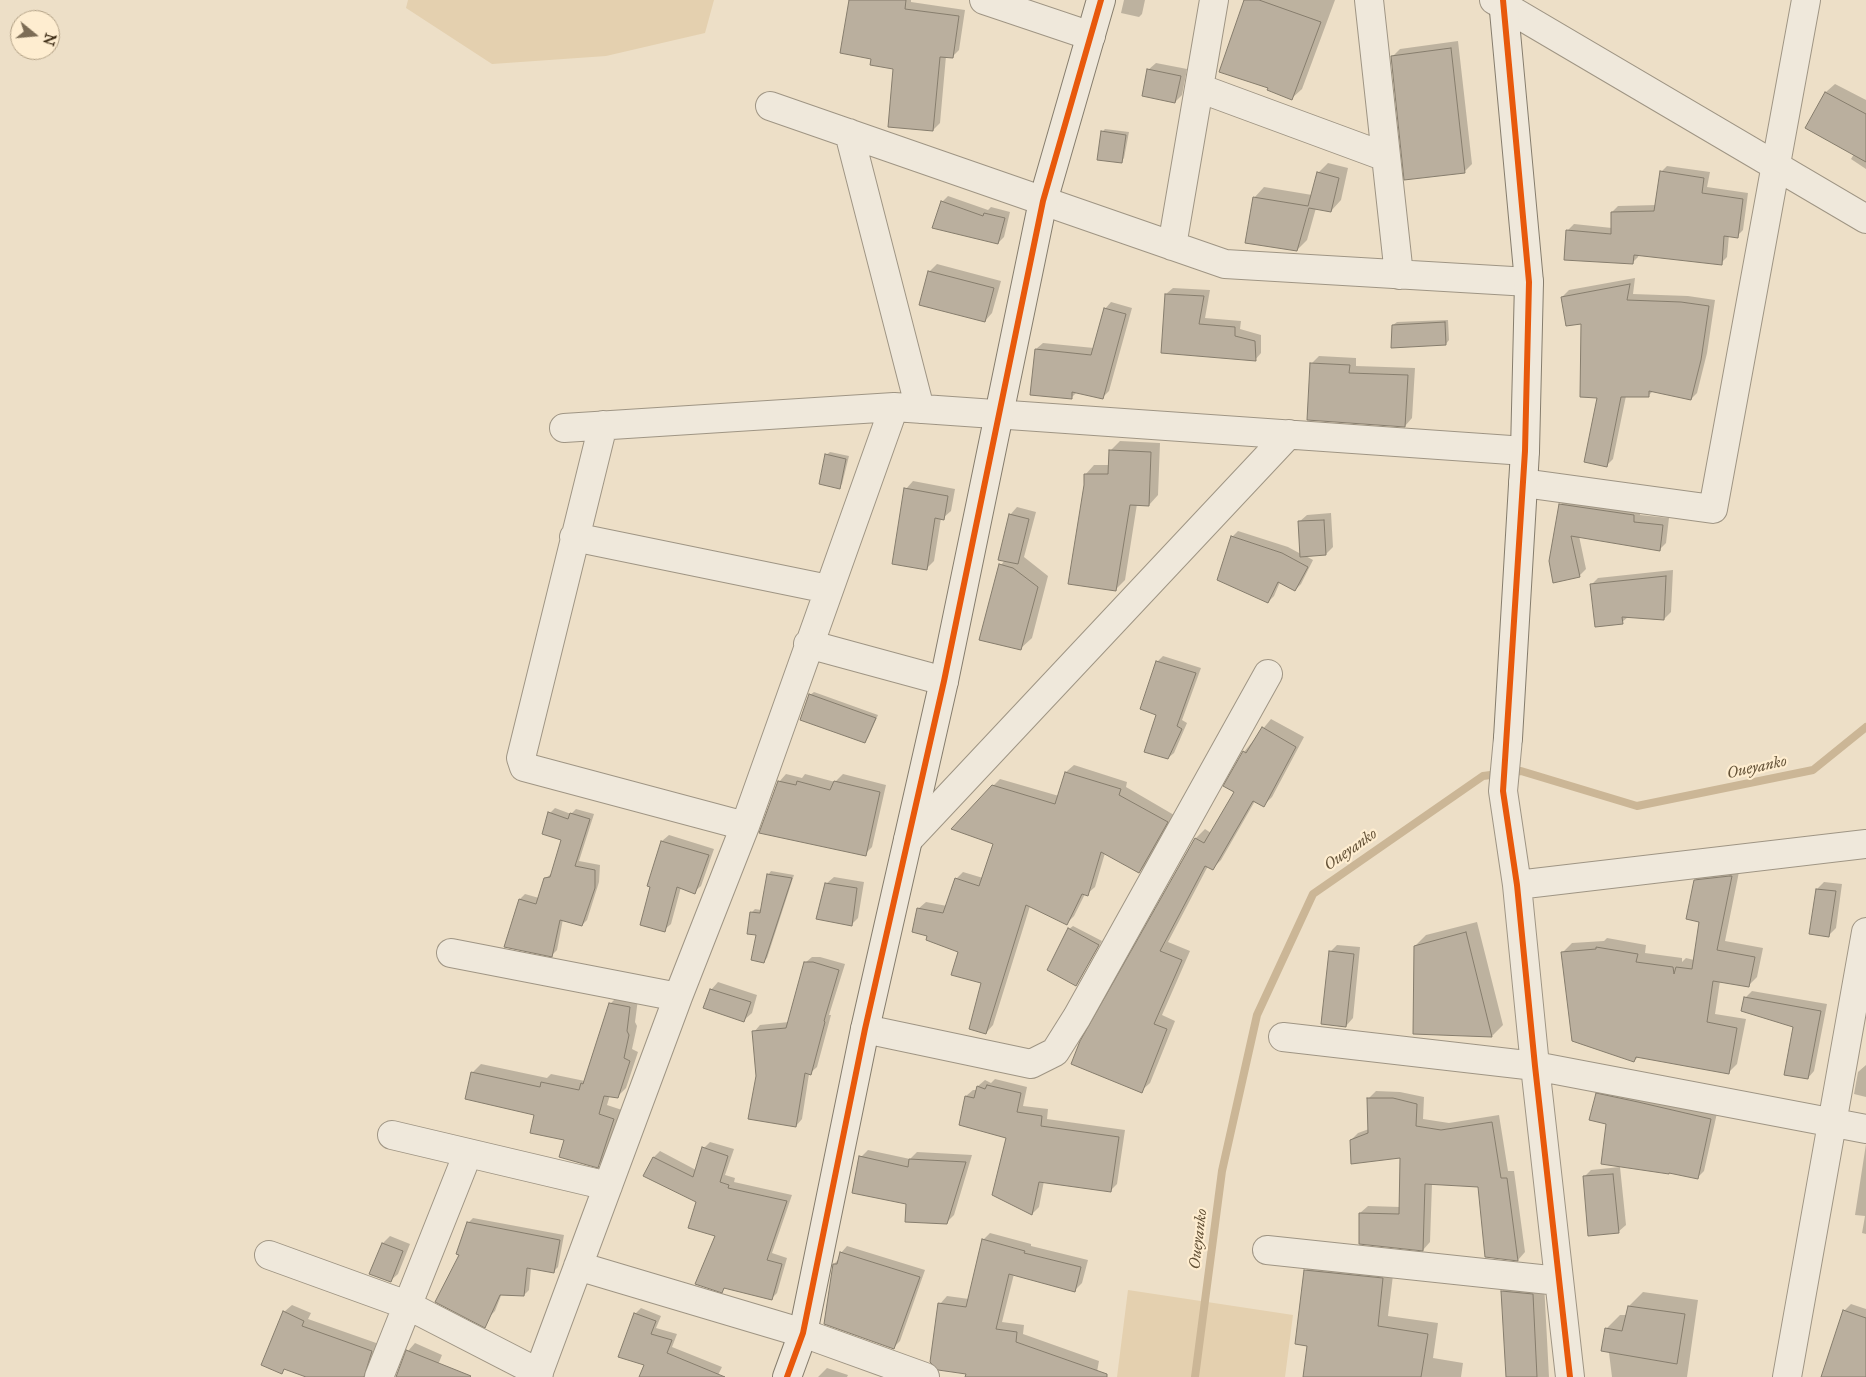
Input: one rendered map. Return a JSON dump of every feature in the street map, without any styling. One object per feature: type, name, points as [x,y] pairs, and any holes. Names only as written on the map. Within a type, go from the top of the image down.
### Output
[{"type":"street","points":[[984,0],[1091,36]]},
{"type":"street","points":[[787,1377],[803,1333],[865,1029],[944,681],[1043,201],[1101,0]]},
{"type":"street","points":[[1172,246],[1214,0]]},
{"type":"street","points":[[1369,0],[1399,275]]},
{"type":"street","points":[[1523,483],[1713,509],[1806,0]]},
{"type":"street","points":[[1500,2],[1866,219]]},
{"type":"street","points":[[1500,2],[1529,282],[1525,451],[1508,738],[1503,791],[1517,885],[1535,1066],[1571,1377]]},
{"type":"street","points":[[1199,88],[1386,157]]},
{"type":"street","points":[[770,106],[1225,264],[1529,282]]},
{"type":"street","points":[[269,1255],[408,1305],[538,1375],[678,997],[745,826],[828,589],[907,408],[849,133]]},
{"type":"street","points":[[564,428],[907,408],[1525,451]]},
{"type":"street","points":[[603,425],[521,758],[524,767],[745,826]]},
{"type":"street","points":[[908,840],[1289,434]]},
{"type":"street","points":[[574,538],[828,589]]},
{"type":"street","points":[[808,644],[944,681]]},
{"type":"street","points":[[865,1029],[1031,1064],[1055,1052],[1087,1000],[1268,674]]},
{"type":"street","points":[[1517,885],[1866,844]]},
{"type":"street","points":[[1787,1377],[1866,932]]},
{"type":"street","points":[[451,953],[678,997]]},
{"type":"street","points":[[1283,1037],[1535,1066],[1866,1129]]},
{"type":"street","points":[[392,1135],[608,1186]]},
{"type":"street","points":[[379,1377],[468,1153]]},
{"type":"street","points":[[1267,1250],[1559,1281]]},
{"type":"street","points":[[578,1266],[803,1333],[925,1377]]},
{"type":"shaded area","points":[[408,0],[714,0],[705,33],[606,56],[492,64],[406,8]]},
{"type":"shaded area","points":[[1128,1290],[1293,1315],[1285,1377],[1117,1377]]},
{"type":"building","points":[[849,0],[906,0],[905,9],[959,16],[953,58],[940,57],[933,131],[888,127],[893,69],[870,65],[871,59],[840,53]]},
{"type":"building","points":[[1244,0],[1259,0],[1321,22],[1292,100],[1267,90],[1268,88],[1219,72]]},
{"type":"building","points":[[1451,48],[1465,173],[1404,180],[1391,56]]},
{"type":"building","points":[[1147,69],[1181,76],[1175,103],[1142,96]]},
{"type":"building","points":[[1825,92],[1866,114],[1866,162],[1805,128]]},
{"type":"building","points":[[1101,131],[1126,135],[1122,163],[1097,160]]},
{"type":"building","points":[[1660,171],[1704,178],[1702,193],[1743,199],[1738,238],[1724,236],[1722,265],[1634,255],[1633,264],[1564,260],[1566,230],[1611,234],[1611,212],[1654,211]]},
{"type":"building","points":[[1317,172],[1339,178],[1331,212],[1309,208],[1297,251],[1245,243],[1253,197],[1308,206]]},
{"type":"building","points":[[941,201],[983,216],[984,213],[1005,218],[998,244],[932,228]]},
{"type":"building","points":[[928,271],[994,288],[985,322],[919,305]]},
{"type":"building","points":[[1630,284],[1627,300],[1681,302],[1709,306],[1701,360],[1691,400],[1649,391],[1649,397],[1621,397],[1607,467],[1584,462],[1597,398],[1580,397],[1581,324],[1566,326],[1561,297]]},
{"type":"building","points":[[1165,294],[1204,296],[1199,324],[1235,327],[1235,336],[1255,341],[1256,361],[1161,353]]},
{"type":"building","points":[[1104,308],[1126,314],[1103,399],[1072,392],[1072,399],[1030,395],[1035,349],[1091,355]]},
{"type":"building","points":[[1445,322],[1446,345],[1391,348],[1392,325]]},
{"type":"building","points":[[1310,363],[1350,365],[1349,373],[1408,375],[1405,427],[1307,420]]},
{"type":"building","points":[[1109,450],[1151,452],[1149,506],[1130,505],[1116,591],[1068,584],[1084,485],[1084,474],[1108,474]]},
{"type":"building","points":[[825,454],[846,459],[840,489],[819,484]]},
{"type":"building","points":[[904,488],[948,496],[944,520],[935,518],[927,570],[892,564]]},
{"type":"building","points":[[1559,504],[1634,515],[1634,522],[1663,525],[1660,551],[1571,536],[1580,577],[1553,583],[1549,561]]},
{"type":"building","points":[[1009,514],[1029,519],[1018,564],[998,560]]},
{"type":"building","points":[[1324,520],[1326,555],[1300,557],[1298,521]]},
{"type":"building","points":[[1231,536],[1282,553],[1308,567],[1295,591],[1278,582],[1268,603],[1217,580]]},
{"type":"building","points":[[999,564],[1013,568],[1038,587],[1021,650],[979,640]]},
{"type":"building","points":[[1666,576],[1664,620],[1622,617],[1623,624],[1595,627],[1590,584]]},
{"type":"building","points":[[1156,661],[1196,673],[1177,726],[1182,729],[1168,759],[1144,752],[1156,715],[1140,709]]},
{"type":"building","points":[[809,694],[876,718],[865,743],[800,720]]},
{"type":"building","points":[[1262,727],[1296,747],[1264,807],[1253,801],[1213,870],[1205,866],[1160,951],[1182,960],[1154,1024],[1167,1029],[1142,1093],[1071,1064],[1080,1041],[1195,838],[1204,843],[1234,792],[1223,786],[1243,751],[1246,753]]},
{"type":"building","points":[[1065,772],[1121,789],[1119,795],[1168,822],[1139,873],[1101,852],[1088,896],[1082,894],[1067,925],[1026,905],[986,1034],[969,1029],[981,983],[951,975],[958,952],[926,940],[927,936],[912,932],[917,908],[943,913],[955,878],[979,886],[993,844],[951,829],[992,785],[1055,804]]},
{"type":"building","points":[[778,781],[796,785],[797,781],[830,790],[834,781],[880,792],[866,856],[759,833]]},
{"type":"building","points":[[548,812],[568,819],[570,813],[590,819],[575,866],[595,870],[595,888],[582,926],[560,920],[552,957],[504,947],[519,899],[536,904],[544,878],[550,877],[561,840],[542,834]]},
{"type":"building","points":[[661,841],[709,855],[695,894],[677,887],[665,932],[640,925],[650,887],[647,886]]},
{"type":"building","points":[[767,874],[792,878],[764,963],[751,960],[756,935],[747,934],[750,912],[760,913]]},
{"type":"building","points":[[1732,876],[1717,950],[1755,957],[1749,987],[1713,981],[1707,1022],[1737,1028],[1729,1074],[1636,1057],[1634,1062],[1572,1041],[1561,952],[1596,949],[1596,947],[1638,954],[1636,962],[1673,967],[1674,974],[1676,967],[1692,969],[1699,922],[1686,919],[1694,880]]},
{"type":"building","points":[[825,883],[857,888],[852,926],[816,919]]},
{"type":"building","points":[[1816,889],[1836,891],[1829,937],[1809,934]]},
{"type":"building","points":[[1068,928],[1099,945],[1076,986],[1047,970]]},
{"type":"building","points":[[1466,932],[1492,1037],[1413,1034],[1414,946]]},
{"type":"building","points":[[1329,951],[1354,954],[1346,1027],[1321,1024]]},
{"type":"building","points":[[804,962],[813,962],[839,970],[811,1075],[805,1073],[796,1127],[748,1119],[756,1076],[752,1031],[786,1028]]},
{"type":"building","points":[[710,989],[751,1002],[744,1022],[703,1008]]},
{"type":"building","points":[[1744,997],[1821,1011],[1808,1079],[1784,1075],[1793,1027],[1741,1011]]},
{"type":"building","points":[[609,1003],[630,1007],[627,1031],[629,1035],[624,1058],[630,1061],[618,1098],[604,1096],[599,1114],[614,1119],[598,1168],[559,1157],[564,1140],[530,1133],[534,1115],[465,1099],[471,1072],[540,1087],[541,1082],[579,1090],[581,1083],[583,1084]]},
{"type":"building","points":[[987,1085],[1021,1093],[1017,1112],[1042,1116],[1041,1126],[1119,1137],[1111,1192],[1039,1182],[1032,1215],[992,1195],[1006,1138],[959,1125],[965,1096],[974,1098],[977,1086],[985,1089]]},
{"type":"building","points":[[1596,1093],[1711,1119],[1698,1179],[1601,1164],[1606,1124],[1589,1120]]},
{"type":"building","points":[[1367,1098],[1393,1098],[1417,1104],[1416,1126],[1441,1130],[1492,1122],[1501,1178],[1507,1178],[1518,1261],[1485,1257],[1478,1187],[1425,1184],[1423,1251],[1359,1244],[1359,1213],[1399,1214],[1400,1158],[1351,1164],[1350,1140],[1368,1133]]},
{"type":"building","points":[[702,1147],[728,1156],[720,1182],[729,1185],[728,1188],[787,1201],[767,1260],[782,1264],[772,1300],[724,1288],[722,1293],[695,1284],[715,1236],[688,1228],[696,1202],[643,1176],[653,1157],[693,1177]]},
{"type":"building","points":[[859,1156],[908,1167],[909,1159],[966,1162],[947,1224],[905,1222],[906,1204],[852,1193]]},
{"type":"building","points":[[1613,1174],[1619,1233],[1588,1236],[1583,1176]]},
{"type":"building","points":[[467,1222],[560,1240],[554,1273],[527,1268],[524,1296],[500,1295],[485,1328],[435,1302],[459,1255],[456,1254]]},
{"type":"building","points":[[982,1239],[1025,1251],[1024,1253],[1081,1267],[1075,1292],[1009,1274],[996,1329],[1017,1332],[1016,1342],[1107,1374],[1107,1377],[965,1377],[966,1374],[938,1370],[930,1362],[938,1303],[966,1307]]},
{"type":"building","points":[[382,1243],[403,1251],[391,1282],[369,1274]]},
{"type":"building","points":[[840,1252],[920,1277],[894,1349],[824,1324],[833,1264],[837,1264]]},
{"type":"building","points":[[1304,1270],[1383,1278],[1378,1326],[1428,1334],[1421,1377],[1303,1377],[1307,1346],[1295,1344]]},
{"type":"building","points":[[1501,1291],[1533,1294],[1537,1377],[1506,1377]]},
{"type":"building","points":[[1628,1306],[1685,1314],[1677,1364],[1601,1351],[1605,1328],[1622,1331]]},
{"type":"building","points":[[1843,1310],[1866,1318],[1866,1377],[1821,1377]]},
{"type":"building","points":[[283,1311],[304,1321],[302,1326],[372,1351],[364,1377],[306,1377],[284,1369],[282,1374],[261,1365]]},
{"type":"building","points":[[634,1313],[656,1321],[651,1334],[672,1340],[667,1353],[725,1377],[639,1377],[644,1365],[618,1357]]},
{"type":"building","points":[[406,1350],[471,1376],[396,1377]]},
{"type":"waterway","name":"Oueyanko","points":[[1195,1377],[1222,1171],[1257,1015],[1313,894],[1483,776],[1521,771],[1637,806],[1813,770],[1866,727]]},
{"type":"cycle path","points":[[787,1377],[803,1333],[865,1029],[944,681],[1043,201],[1101,0]]},
{"type":"cycle path","points":[[1503,0],[1529,282],[1525,451],[1503,791],[1517,885],[1570,1377]]}]
